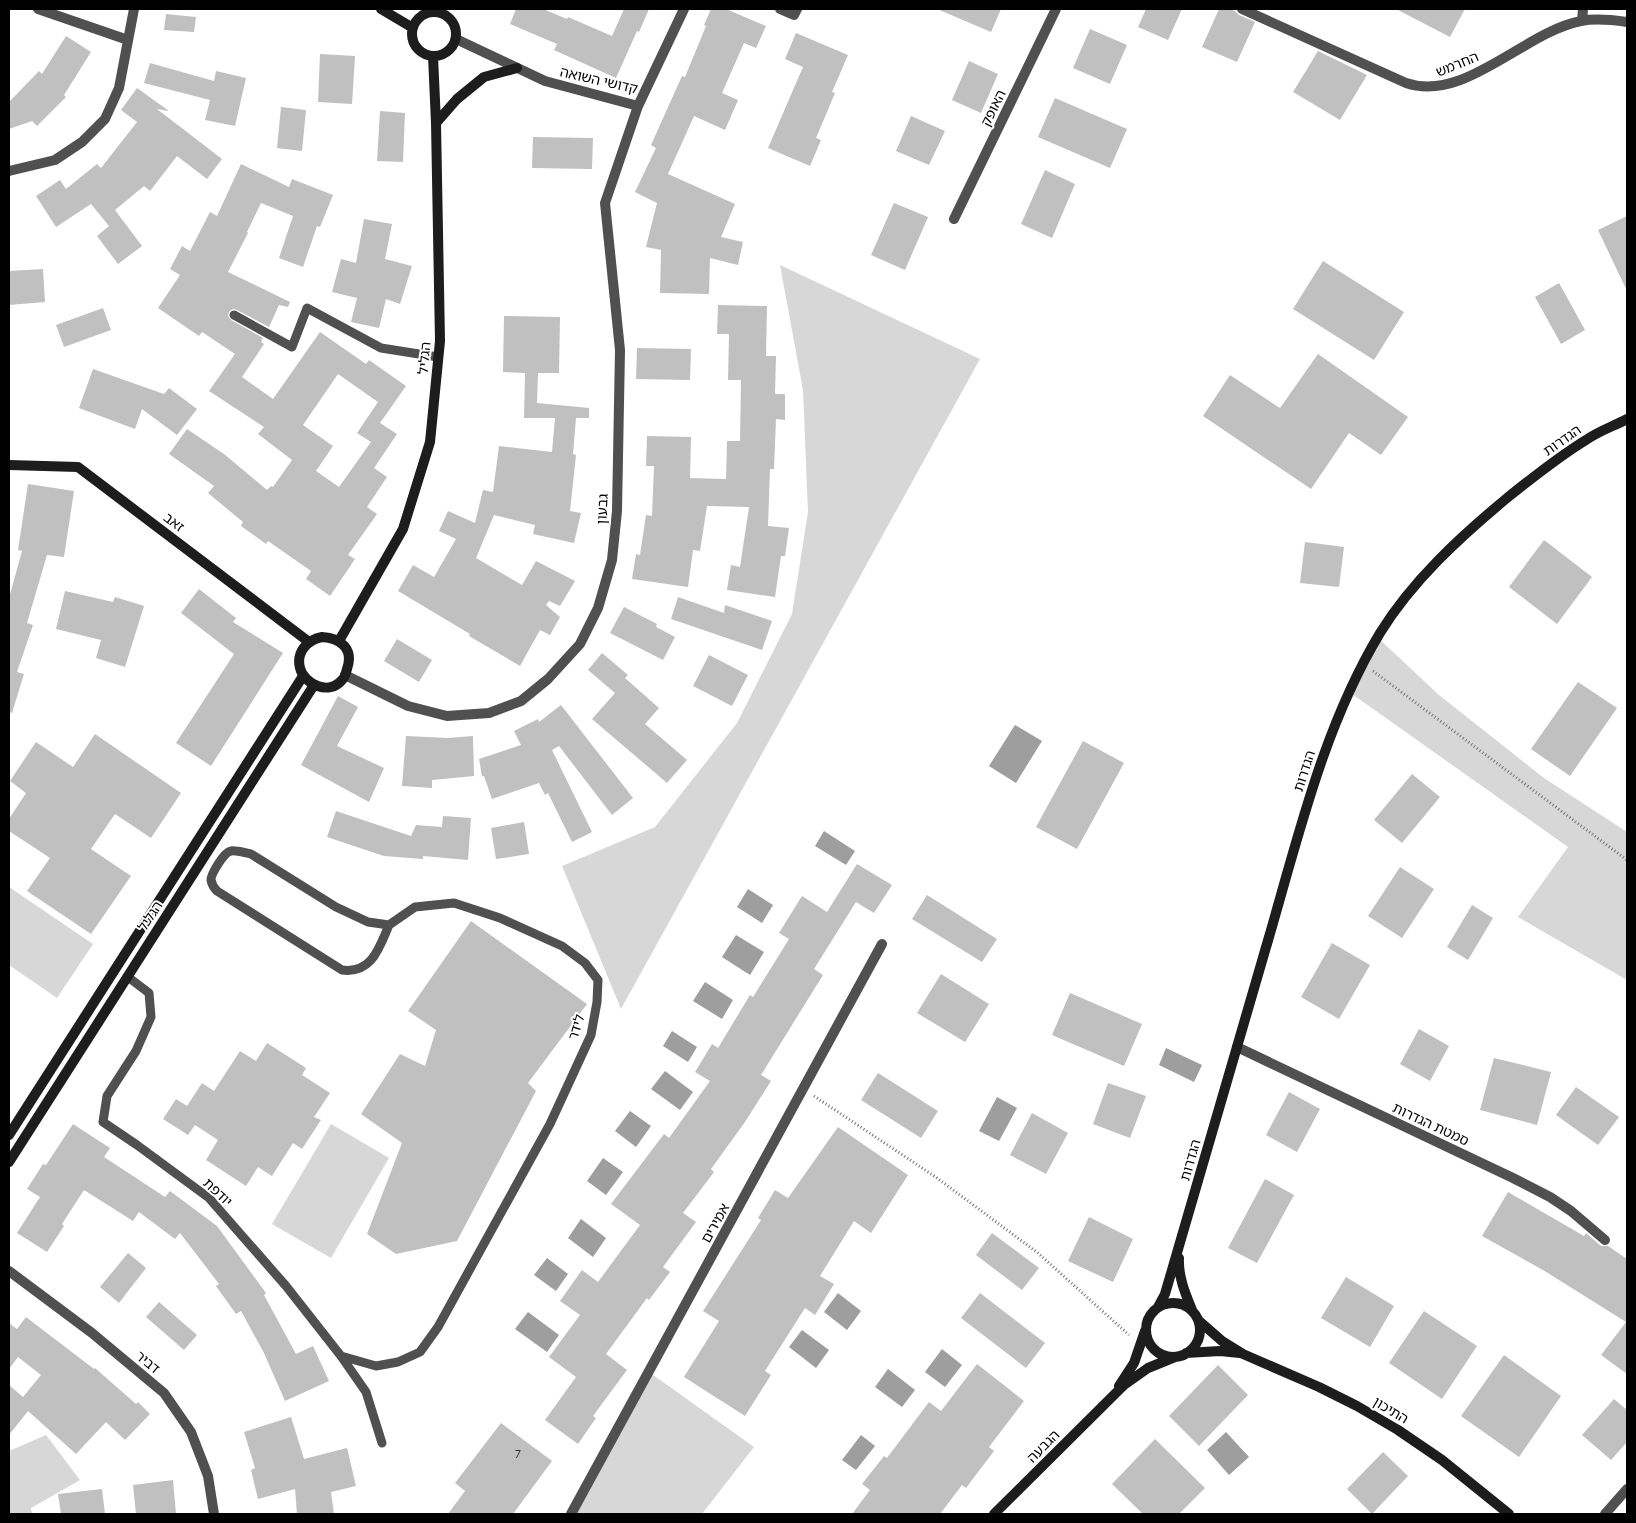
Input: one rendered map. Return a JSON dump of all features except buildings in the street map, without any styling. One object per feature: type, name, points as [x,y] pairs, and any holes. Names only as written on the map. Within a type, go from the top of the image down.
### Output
[{"type":"street","points":[[38,9],[128,40]]},
{"type":"street","points":[[9,171],[55,160],[82,142],[105,119],[119,88],[134,9]]},
{"type":"street","points":[[381,9],[413,28]]},
{"type":"street","name":"קדושי השואה","points":[[456,38],[545,81],[638,106],[684,9]]},
{"type":"street","points":[[780,9],[794,15],[797,9]]},
{"type":"street","name":"האופק","points":[[954,219],[1056,9]]},
{"type":"street","name":"החרמש","points":[[1242,9],[1406,83],[1418,87],[1434,88],[1472,75],[1552,31],[1582,21],[1627,22]]},
{"type":"street","points":[[1582,21],[1583,9]]},
{"type":"street","points":[[433,10],[450,17],[457,31],[453,46],[441,55],[433,56],[425,54],[418,49],[412,35],[413,28],[419,18],[433,10]]},
{"type":"street","name":"הגליל","points":[[339,641],[403,529],[430,442],[440,341],[433,56]]},
{"type":"street","points":[[436,123],[457,99],[484,78],[517,68]]},
{"type":"street","name":"גבעון","points":[[345,675],[408,706],[448,716],[489,713],[521,701],[548,679],[580,644],[598,608],[612,560],[617,510],[620,350],[605,202],[638,106]]},
{"type":"street","name":"הגדרות","points":[[1158,1307],[1165,1294],[1181,1242],[1298,837],[1331,732],[1364,664],[1397,609],[1430,570],[1476,524],[1531,479],[1587,439],[1627,419]]},
{"type":"street","name":"זאב","points":[[9,465],[78,467],[309,642]]},
{"type":"street","points":[[322,637],[339,641],[348,651],[350,660],[345,675],[343,680],[335,685],[327,687],[314,686],[303,676],[299,666],[303,648],[309,642],[322,637]]},
{"type":"street","name":"הגליל","points":[[9,1135],[303,676]]},
{"type":"street","name":"הגליל","points":[[9,1162],[314,686]]},
{"type":"street","name":"אמירים","points":[[571,1514],[882,944]]},
{"type":"street","name":"סמטת הגדרות","points":[[1237,1047],[1513,1178],[1557,1202],[1605,1240]]},
{"type":"street","name":"הגדרות","points":[[1181,1242],[1178,1266],[1181,1281],[1192,1310]]},
{"type":"street","name":"דביר","points":[[9,1271],[92,1333],[164,1393],[191,1432],[208,1476],[214,1514]]},
{"type":"street","points":[[1175,1302],[1184,1305],[1192,1310],[1198,1320],[1222,1341],[1243,1354],[1220,1351],[1186,1353],[1175,1357],[1166,1356],[1158,1352],[1147,1339],[1147,1321],[1151,1313],[1166,1303],[1175,1302]]},
{"type":"street","points":[[1186,1353],[1196,1343],[1200,1335],[1198,1320]]},
{"type":"street","name":"הגבעה","points":[[1112,1397],[1134,1363],[1146,1330]]},
{"type":"street","name":"התיכון","points":[[1243,1354],[1319,1387],[1357,1406],[1442,1460],[1509,1514]]},
{"type":"street","name":"הגבעה","points":[[994,1514],[1124,1385],[1148,1368],[1175,1357]]},
{"type":"street","points":[[1605,1514],[1627,1489]]},
{"type":"lane","points":[[234,315],[292,347],[307,308],[381,348],[438,357]]},
{"type":"lane","points":[[229,851],[251,854],[336,907],[368,922],[388,925],[380,948],[370,961],[362,968],[353,972],[342,970],[217,891],[213,885],[212,875],[229,851]]},
{"type":"lane","name":"לידר","points":[[341,1356],[376,1366],[398,1362],[420,1352],[438,1327],[550,1124],[591,1035],[597,1002],[598,980],[585,963],[562,946],[500,918],[454,903],[415,907],[388,925]]},
{"type":"lane","name":"יודפת","points":[[128,977],[149,993],[151,1017],[136,1051],[107,1096],[103,1122],[137,1144],[209,1198],[286,1286],[341,1356],[366,1392],[382,1443]]},
{"type":"path","points":[[1364,664],[1627,860]]},
{"type":"path","points":[[803,1088],[937,1178],[1038,1253],[1141,1345]]},
{"type":"shaded area","points":[[780,265],[980,359],[621,1009],[562,866],[655,827],[737,723],[792,614],[808,512],[803,390]]},
{"type":"shaded area","points":[[1377,637],[1439,695],[1544,778],[1627,832],[1627,980],[1518,917],[1568,847],[1352,694]]},
{"type":"shaded area","points":[[1015,725],[1042,741],[1016,783],[989,766]]},
{"type":"shaded area","points":[[824,831],[855,851],[846,865],[815,846]]},
{"type":"shaded area","points":[[9,887],[93,944],[57,998],[9,965]]},
{"type":"shaded area","points":[[748,889],[773,905],[762,923],[737,907]]},
{"type":"shaded area","points":[[736,935],[764,952],[750,975],[722,957]]},
{"type":"shaded area","points":[[705,982],[733,1000],[722,1019],[693,1001]]},
{"type":"shaded area","points":[[672,1031],[697,1047],[688,1062],[663,1046]]},
{"type":"shaded area","points":[[1166,1048],[1202,1065],[1194,1082],[1159,1065]]},
{"type":"shaded area","points":[[665,1071],[693,1092],[680,1110],[651,1089]]},
{"type":"shaded area","points":[[997,1097],[1017,1108],[999,1141],[979,1131]]},
{"type":"shaded area","points":[[630,1111],[651,1126],[636,1147],[615,1131]]},
{"type":"shaded area","points":[[331,1124],[389,1158],[331,1258],[272,1224]]},
{"type":"shaded area","points":[[603,1158],[623,1172],[606,1195],[587,1181]]},
{"type":"shaded area","points":[[581,1219],[606,1238],[593,1257],[568,1238]]},
{"type":"shaded area","points":[[547,1258],[568,1274],[556,1291],[534,1275]]},
{"type":"shaded area","points":[[838,1293],[861,1311],[847,1330],[824,1312]]},
{"type":"shaded area","points":[[528,1312],[559,1335],[547,1352],[515,1329]]},
{"type":"shaded area","points":[[802,1330],[829,1350],[816,1368],[789,1347]]},
{"type":"shaded area","points":[[942,1349],[962,1365],[945,1387],[925,1372]]},
{"type":"shaded area","points":[[888,1369],[915,1390],[902,1407],[875,1387]]},
{"type":"shaded area","points":[[649,1372],[754,1447],[702,1514],[571,1514]]},
{"type":"shaded area","points":[[1226,1432],[1249,1457],[1229,1475],[1207,1450]]},
{"type":"shaded area","points":[[46,1435],[80,1480],[31,1508],[32,1514],[9,1514],[9,1451]]},
{"type":"shaded area","points":[[861,1435],[875,1446],[856,1470],[842,1460]]}]
